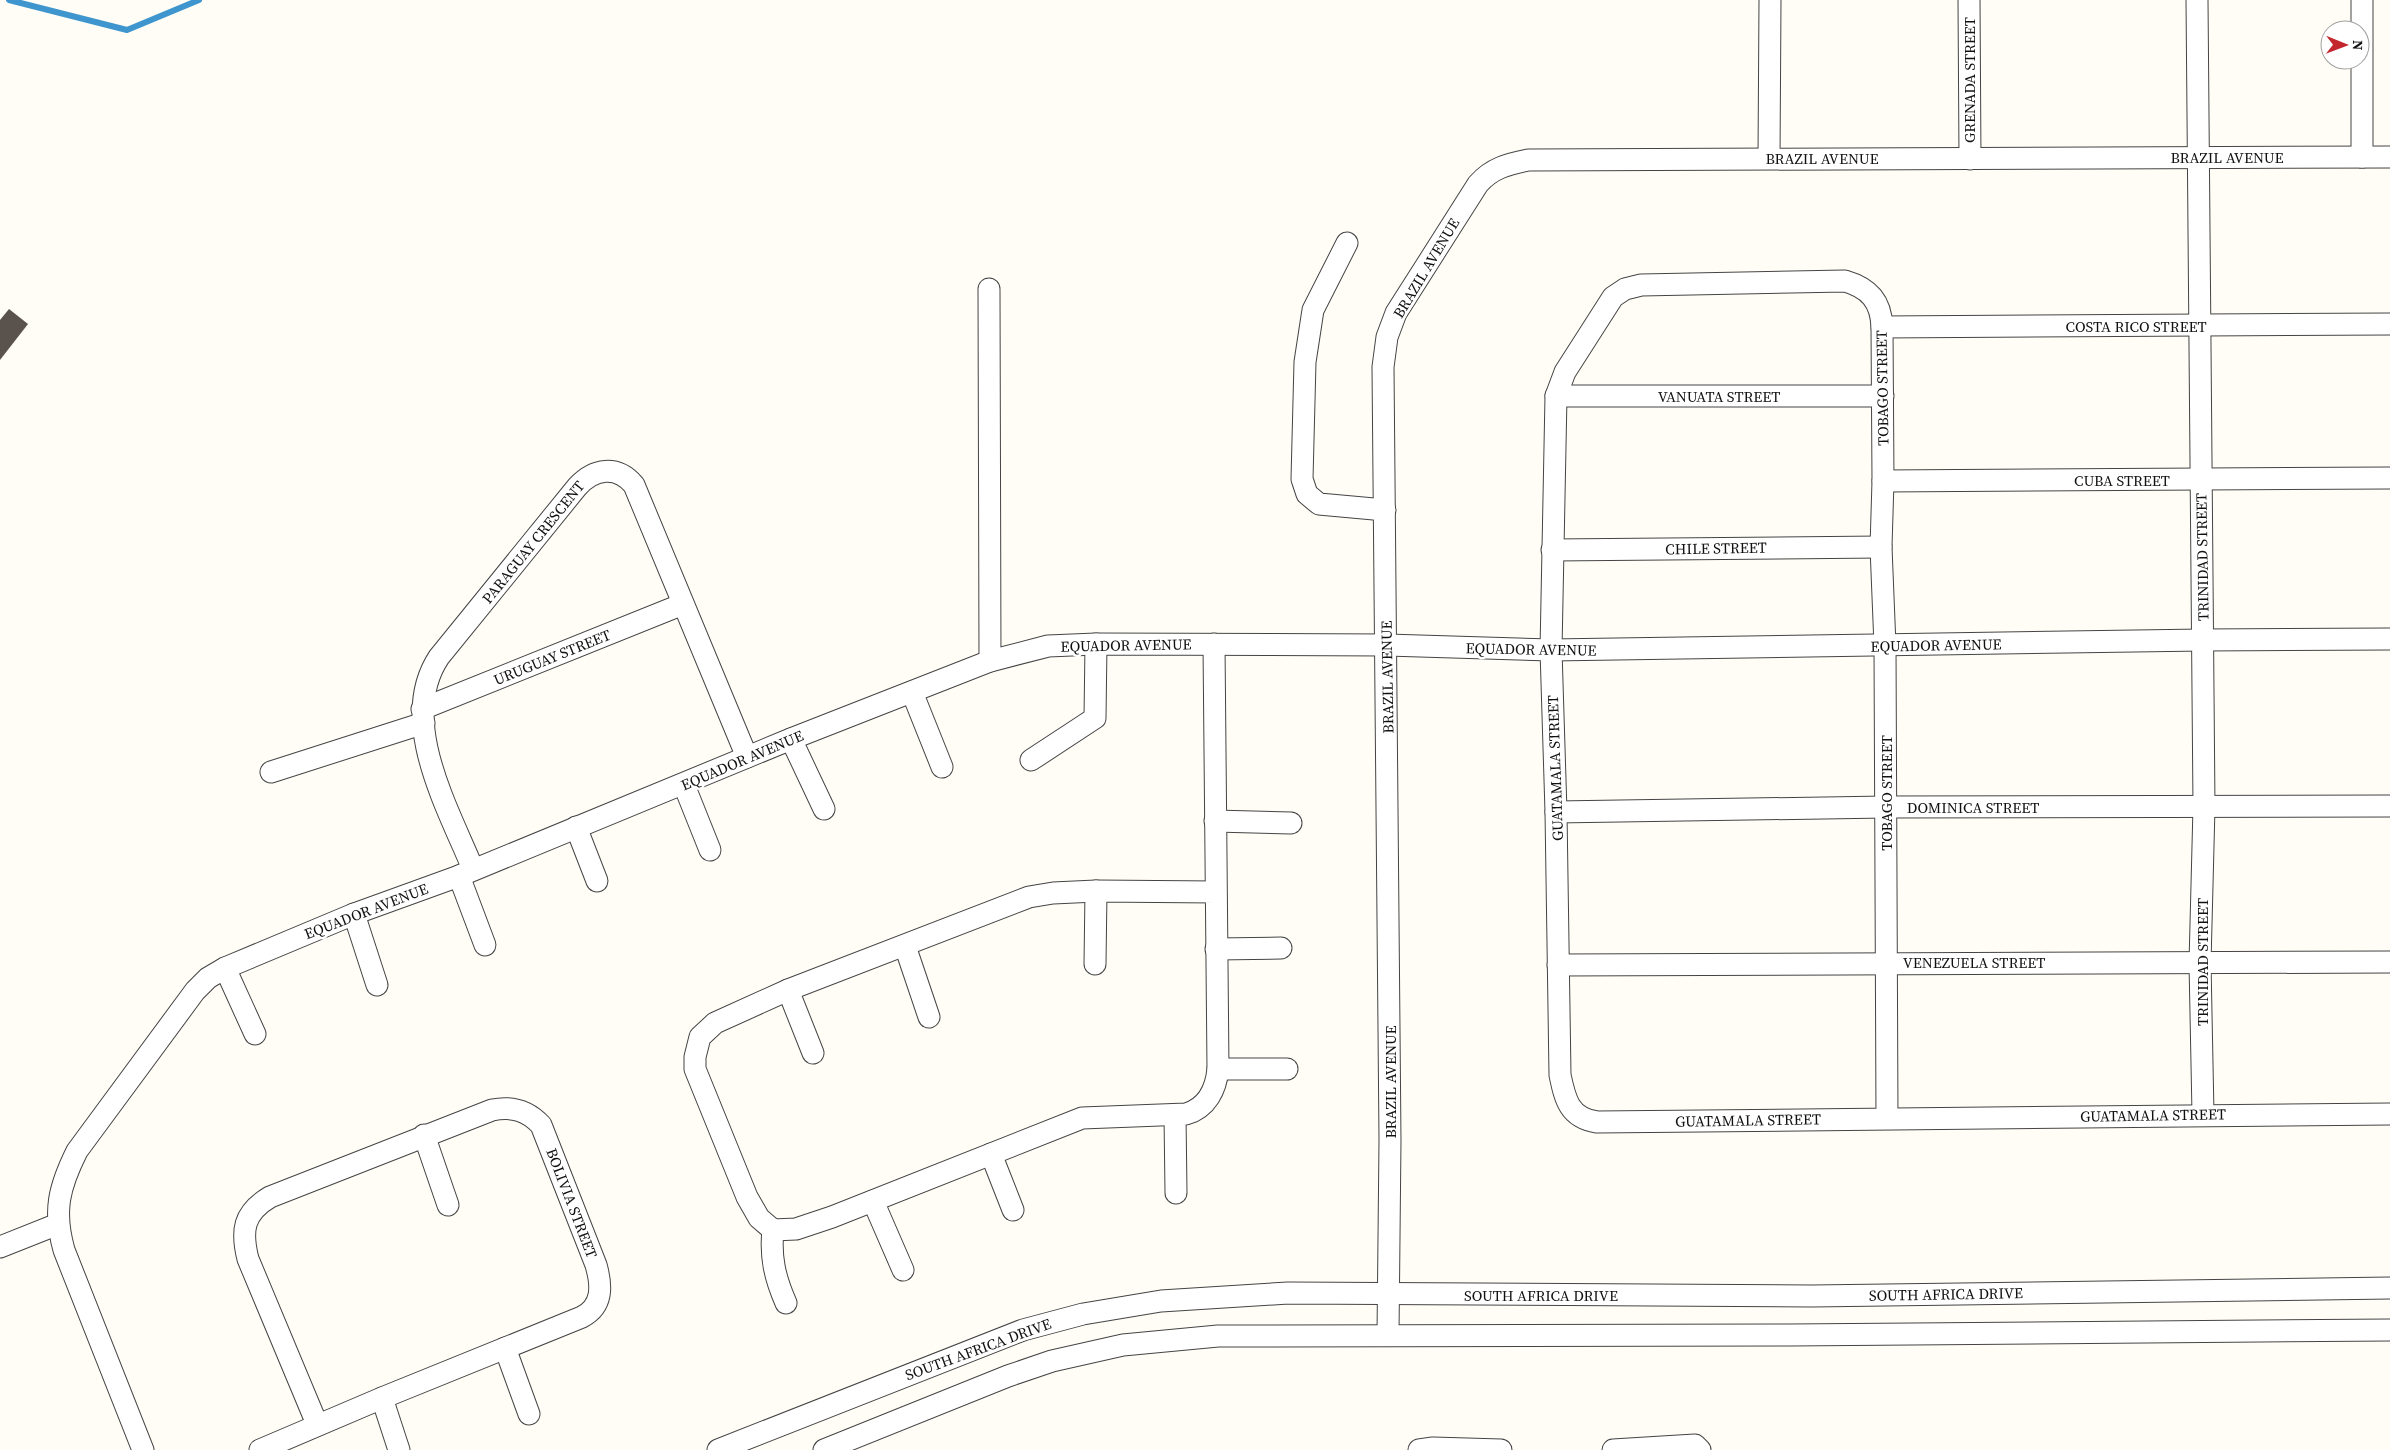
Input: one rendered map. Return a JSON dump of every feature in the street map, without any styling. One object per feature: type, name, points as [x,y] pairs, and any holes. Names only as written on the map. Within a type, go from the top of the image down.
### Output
[{"type":"street","points":[[1769,158],[1770,0]]},
{"type":"street","name":"GRENADA STREET","points":[[1969,0],[1970,159]]},
{"type":"street","name":"TRINIDAD STREET","points":[[2197,0],[2200,156],[2199,326],[2204,807],[2200,963],[2203,1114]]},
{"type":"street","points":[[2362,0],[2362,157]]},
{"type":"street","name":"BRAZIL AVENUE","points":[[1388,1335],[1390,1130],[1387,645],[1382,384],[1386,337],[1396,313],[1485,176],[1505,165],[1528,160],[1970,159],[2200,156],[2390,157]]},
{"type":"street","points":[[1347,243],[1313,310],[1305,362],[1302,479],[1307,494],[1319,504],[1385,510]]},
{"type":"street","name":"TOBAGO STREET","points":[[1551,650],[1556,396],[1565,372],[1612,297],[1625,288],[1641,285],[1845,281],[1860,285],[1872,294],[1878,307],[1882,327],[1883,481],[1881,547],[1885,646],[1887,1118]]},
{"type":"street","points":[[989,289],[990,661]]},
{"type":"street","name":"COSTA RICO STREET","points":[[1882,327],[2390,324]]},
{"type":"street","name":"VANUATA STREET","points":[[1556,396],[1882,396]]},
{"type":"street","name":"PARAGUAY CRESCENT","points":[[485,945],[466,872],[430,760],[423,716],[427,681],[439,657],[577,487],[592,474],[611,470],[622,474],[634,485],[747,757]]},
{"type":"street","name":"CUBA STREET","points":[[1883,481],[2390,478]]},
{"type":"street","name":"CHILE STREET","points":[[1552,550],[1881,547]]},
{"type":"street","name":"URUGUAY STREET","points":[[271,772],[423,716],[682,604]]},
{"type":"street","name":"EQUADOR AVENUE","points":[[58,1218],[62,1185],[77,1151],[187,1001],[208,978],[225,968],[354,914],[466,872],[684,785],[791,739],[990,661],[1048,646],[1096,644],[1387,645],[1551,650],[2390,639]]},
{"type":"street","points":[[1031,760],[1095,718],[1096,644]]},
{"type":"street","points":[[1214,644],[1218,1069],[1212,1094],[1204,1104],[1193,1112],[1175,1115],[1082,1118],[811,1225],[787,1231],[773,1230],[759,1218],[747,1197],[698,1079],[695,1057],[700,1037],[714,1023],[788,990],[1029,897],[1053,893],[1096,891],[1216,892]]},
{"type":"street","name":"GUATAMALA STREET","points":[[1551,650],[1556,812],[1560,1075],[1569,1108],[1578,1117],[1597,1122],[2203,1114],[2390,1114]]},
{"type":"street","points":[[912,692],[942,767]]},
{"type":"street","points":[[791,739],[824,809]]},
{"type":"street","points":[[684,785],[710,850]]},
{"type":"street","name":"DOMINICA STREET","points":[[1556,812],[1886,807],[2390,806]]},
{"type":"street","points":[[1215,820],[1291,823]]},
{"type":"street","points":[[576,827],[597,881]]},
{"type":"street","points":[[1095,964],[1096,891]]},
{"type":"street","points":[[354,914],[377,984]]},
{"type":"street","points":[[905,946],[929,1017]]},
{"type":"street","points":[[1216,949],[1281,948]]},
{"type":"street","name":"VENEZUELA STREET","points":[[1558,965],[1885,962],[2390,962]]},
{"type":"street","points":[[225,968],[255,1034]]},
{"type":"street","points":[[788,990],[813,1053]]},
{"type":"street","points":[[1218,1069],[1286,1069]]},
{"type":"street","name":"BOLIVIA STREET","points":[[260,1450],[317,1424],[582,1317],[594,1309],[600,1288],[596,1265],[547,1138],[541,1125],[535,1118],[513,1108],[500,1108],[424,1135],[270,1197],[258,1204],[251,1212],[247,1220],[244,1238],[248,1259],[317,1424]]},
{"type":"street","points":[[1175,1115],[1176,1193]]},
{"type":"street","points":[[424,1135],[448,1205]]},
{"type":"street","points":[[991,1154],[1013,1210]]},
{"type":"street","points":[[873,1201],[903,1270]]},
{"type":"street","points":[[0,1247],[58,1218],[64,1250],[143,1450]]},
{"type":"street","points":[[773,1230],[772,1262],[778,1286],[786,1303]]},
{"type":"street","name":"SOUTH AFRICA DRIVE","points":[[718,1450],[1005,1336],[1083,1314],[1161,1301],[1288,1294],[1812,1296],[2390,1288]]},
{"type":"street","points":[[824,1450],[1017,1373],[1052,1361],[1123,1345],[1218,1336],[1800,1335],[2390,1330]]},
{"type":"street","points":[[505,1348],[529,1414]]},
{"type":"street","points":[[382,1398],[399,1450]]},
{"type":"street","points":[[1613,1450],[1695,1445],[1700,1450]]},
{"type":"street","points":[[1419,1450],[1433,1448],[1501,1450]]},
{"type":"building","points":[[9,309],[28,324],[0,360],[0,320]]},
{"type":"waterway","points":[[9,0],[127,30],[199,0]]}]
